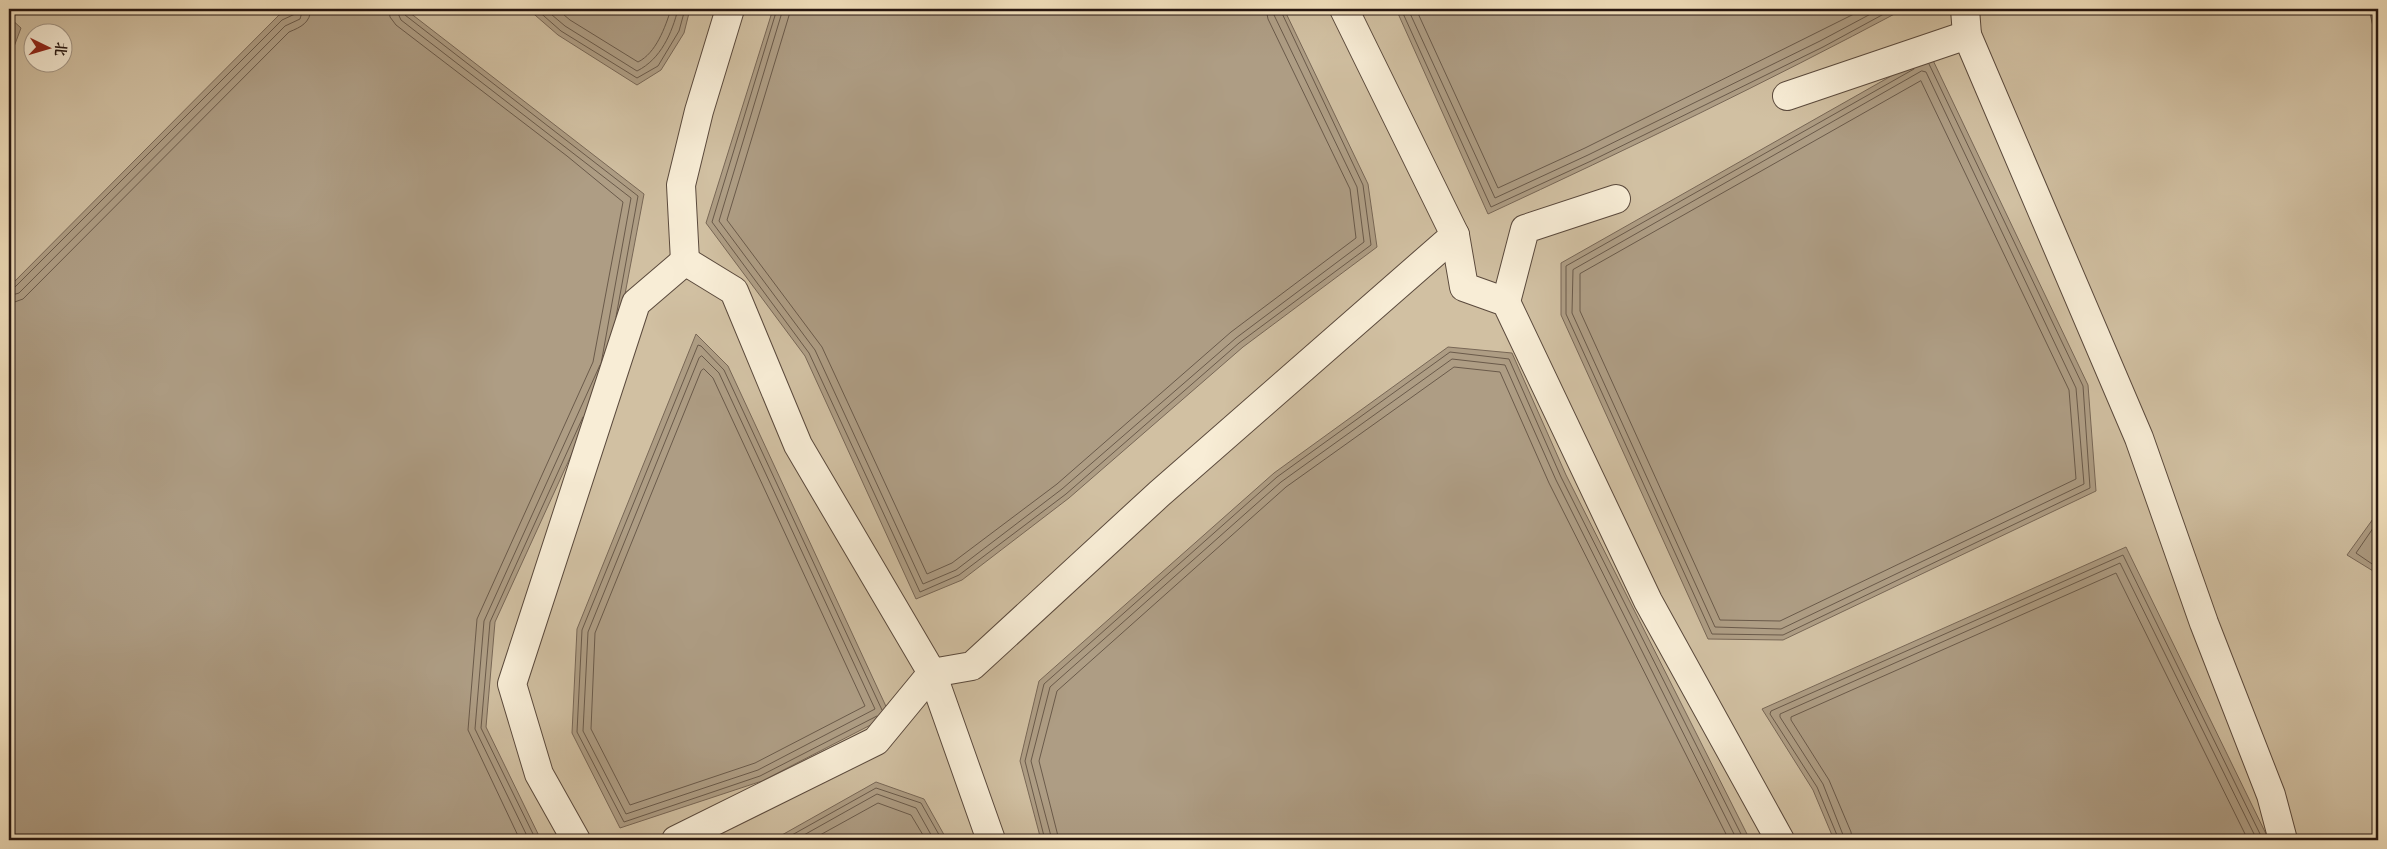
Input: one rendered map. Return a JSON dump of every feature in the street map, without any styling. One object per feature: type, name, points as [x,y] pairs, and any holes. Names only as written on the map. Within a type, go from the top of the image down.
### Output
[{"type":"lane","points":[[685,261],[681,185],[699,111],[730,9]]},
{"type":"lane","points":[[1344,9],[1455,236],[1464,287],[1506,302]]},
{"type":"lane","points":[[1965,9],[1967,35],[2139,438],[2204,623],[2271,795],[2283,840]]},
{"type":"lane","points":[[1787,96],[1967,35]]},
{"type":"lane","points":[[1616,199],[1525,229],[1506,302],[1648,601],[1780,840]]},
{"type":"lane","points":[[676,840],[876,741],[932,673],[972,666],[1159,494],[1455,236]]},
{"type":"lane","points":[[685,261],[734,291],[798,445],[932,673],[990,840]]},
{"type":"lane","points":[[576,840],[539,774],[512,684],[636,303],[685,261]]},
{"type":"shaded area","points":[[9,9],[2378,9],[2378,840],[9,840]]},
{"type":"water","points":[[298,9],[405,9],[644,194],[611,368],[495,622],[486,727],[541,840],[9,840],[9,287],[279,15]]},
{"type":"water","points":[[528,9],[690,9],[684,33],[661,70],[637,85],[558,35]]},
{"type":"water","points":[[773,9],[1284,9],[1368,184],[1377,247],[1243,347],[1069,498],[962,580],[916,599],[805,356],[706,223]]},
{"type":"water","points":[[1396,9],[1904,9],[1801,63],[1488,214]]},
{"type":"water","points":[[2369,9],[2378,9],[2378,49]]},
{"type":"water","points":[[9,17],[21,28],[9,60]]},
{"type":"water","points":[[1930,54],[2088,385],[2096,491],[1783,640],[1708,639],[1561,315],[1561,263]]},
{"type":"water","points":[[696,334],[728,366],[890,715],[762,781],[620,828],[572,733],[577,629]]},
{"type":"water","points":[[1448,347],[1512,353],[1566,475],[1750,840],[1041,840],[1020,761],[1039,681],[1274,473]]},
{"type":"water","points":[[2378,512],[2378,574],[2347,555]]},
{"type":"water","points":[[2126,547],[2269,840],[1834,840],[1813,790],[1762,709]]},
{"type":"water","points":[[876,782],[924,799],[947,840],[773,840]]}]
